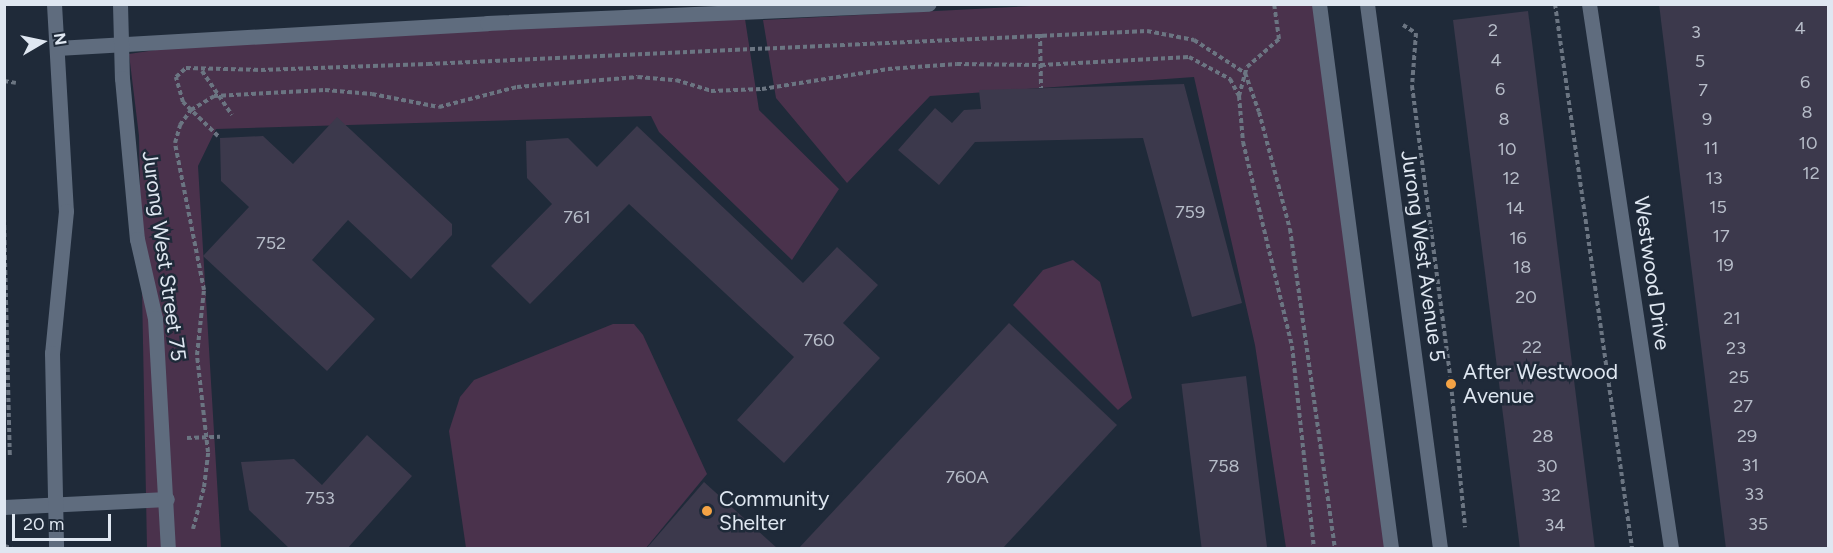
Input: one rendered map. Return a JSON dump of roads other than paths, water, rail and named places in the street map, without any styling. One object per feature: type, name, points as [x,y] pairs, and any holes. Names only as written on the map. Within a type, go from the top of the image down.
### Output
[{"type":"street","points":[[54,4],[66,211],[52,352],[56,549]]},
{"type":"street","name":"Jurong West Street 75","points":[[120,4],[137,239],[155,318],[167,499],[168,549]]},
{"type":"street","points":[[57,48],[121,42],[929,4]]},
{"type":"street","points":[[1319,4],[1391,549]]},
{"type":"street","name":"Jurong West Avenue 5","points":[[1367,4],[1440,549]]},
{"type":"street","name":"Westwood Drive","points":[[1590,4],[1671,549]]},
{"type":"street","points":[[4,507],[167,499]]},
{"type":"place","name":"After Westwood Avenue","points":[[1451,384]]},
{"type":"place","name":"Community Shelter","points":[[707,511]]}]
